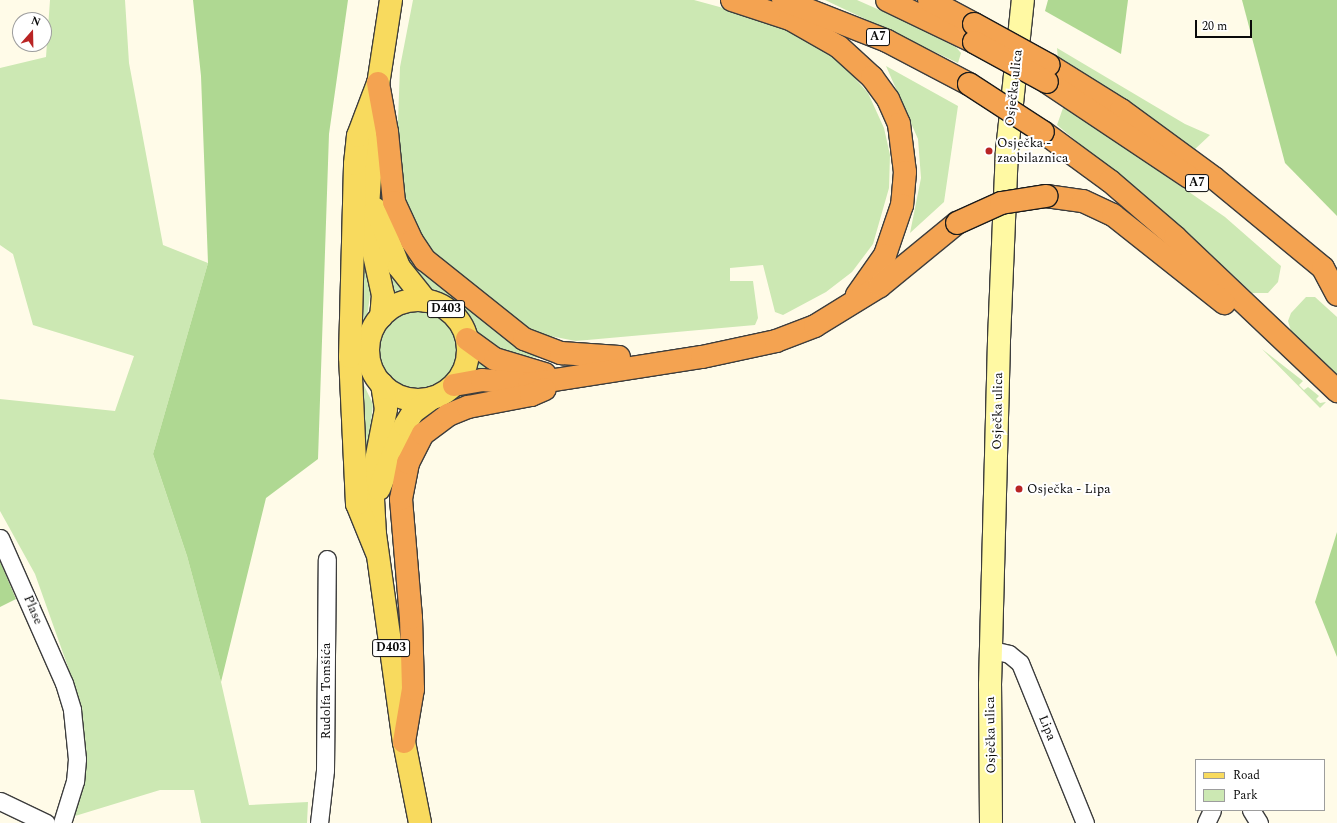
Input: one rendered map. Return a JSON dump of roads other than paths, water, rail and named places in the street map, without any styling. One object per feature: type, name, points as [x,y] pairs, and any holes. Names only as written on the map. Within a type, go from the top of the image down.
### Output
[{"type":"highway","points":[[732,0],[790,19],[839,47],[872,77],[888,99],[898,124],[905,172],[902,205],[885,255],[852,302]]},
{"type":"highway","name":"A7","points":[[783,0],[887,41],[969,84],[1043,132],[1110,182],[1163,227],[1337,391]]},
{"type":"highway","name":"A7","points":[[887,0],[974,33],[1048,73],[1190,178],[1337,298]]},
{"type":"highway","points":[[929,0],[974,33]]},
{"type":"highway","points":[[1048,73],[1121,110],[1214,178],[1323,268],[1337,294]]},
{"type":"highway","points":[[378,83],[387,132],[394,202],[412,241],[441,276],[504,326],[544,348],[579,356],[702,357]]},
{"type":"highway","points":[[454,385],[482,380],[529,384],[558,376],[702,357],[796,334],[852,302],[892,276],[957,223],[1001,203],[1046,196],[1083,201],[1113,215],[1220,299],[1260,320]]},
{"type":"highway","points":[[467,339],[480,351],[512,366],[558,376]]},
{"type":"highway","points":[[404,742],[413,689],[411,618],[401,500],[408,462],[435,422],[468,407],[531,395],[558,376]]},
{"type":"main road","name":"D403","points":[[381,317],[383,295],[368,222],[378,83],[391,0]]},
{"type":"main road","name":"Osječka ulica","points":[[991,823],[992,650],[1007,151],[1023,0]]},
{"type":"main road","points":[[377,553],[357,504],[350,357],[355,164],[358,136],[378,83]]},
{"type":"main road","name":"D403","points":[[370,191],[399,267],[426,301],[456,318],[467,339],[466,364],[454,385],[432,398],[413,412],[405,425],[374,501]]},
{"type":"main road","name":"D403","points":[[420,823],[404,742],[377,553],[373,466],[386,409],[382,384],[369,358],[373,329],[381,317],[401,303],[426,301]]},
{"type":"main road","name":"D403","points":[[382,384],[410,399],[432,398]]},
{"type":"street","name":"Plase","points":[[0,538],[64,683],[72,710],[77,760],[75,780],[62,823]]},
{"type":"street","name":"Rudolfa Tomšića","points":[[319,823],[325,770],[327,560]]},
{"type":"street","name":"Lipa","points":[[992,650],[1009,654],[1020,663],[1085,823]]},
{"type":"street","points":[[0,801],[46,823]]},
{"type":"street","points":[[1206,823],[1212,811]]},
{"type":"street","points":[[1252,811],[1259,823]]},
{"type":"place","name":"Osječka - zaobilaznica","points":[[989,151]]},
{"type":"place","name":"Osječka - Lipa","points":[[1019,489]]}]
